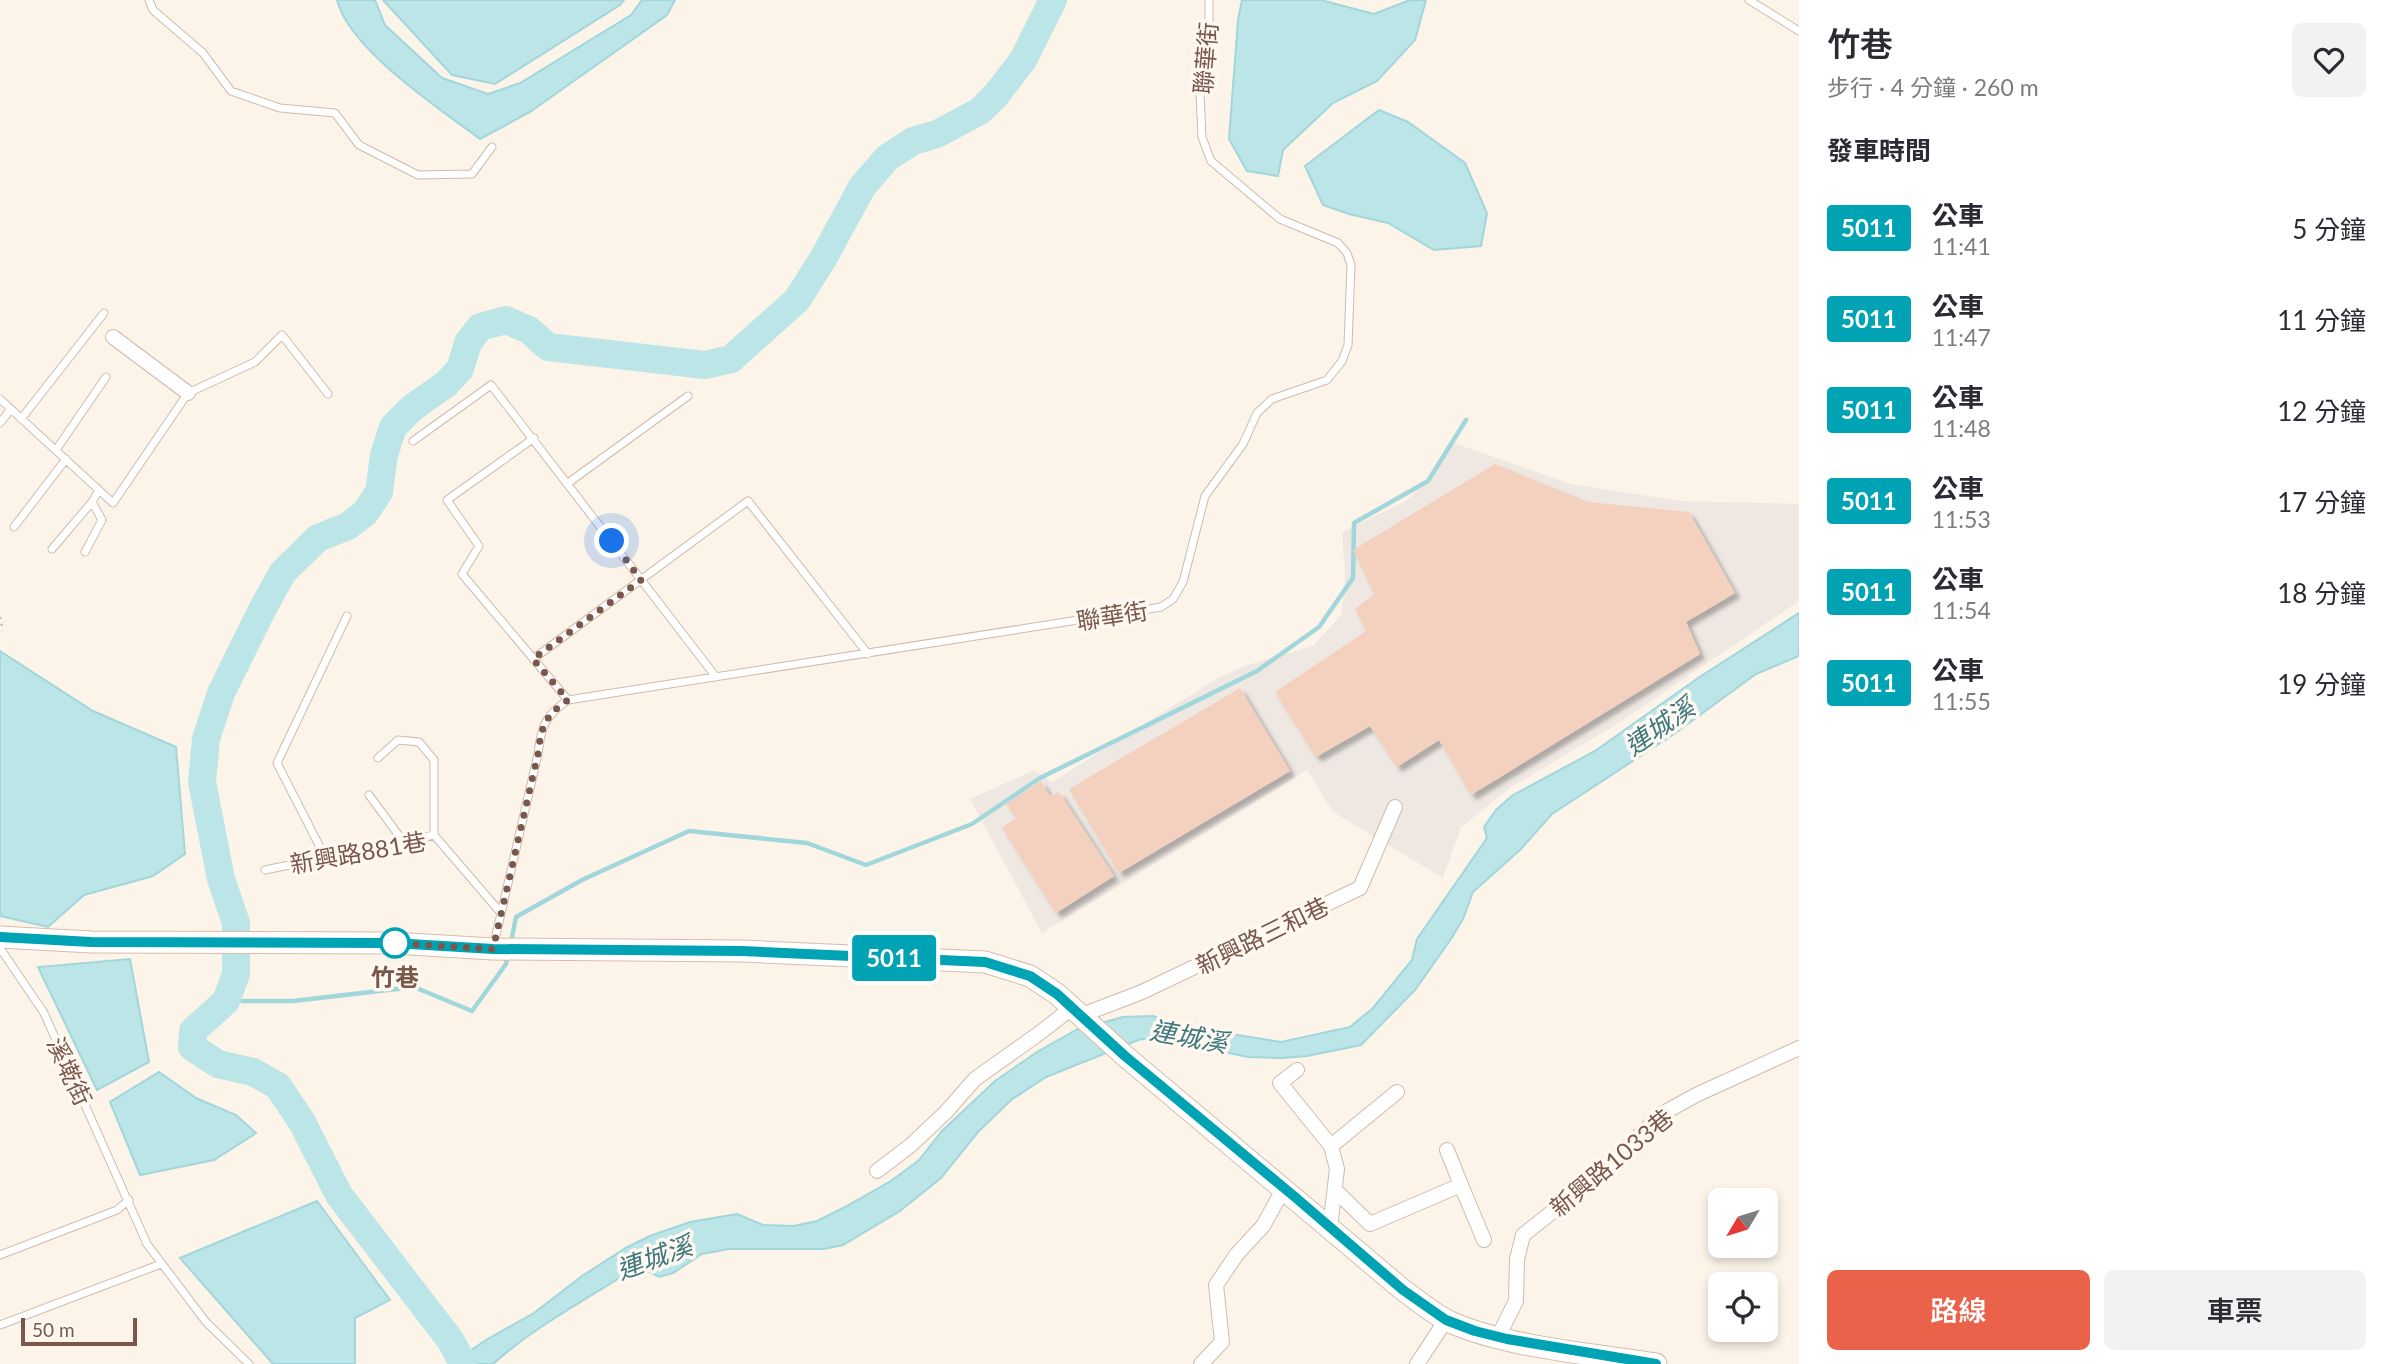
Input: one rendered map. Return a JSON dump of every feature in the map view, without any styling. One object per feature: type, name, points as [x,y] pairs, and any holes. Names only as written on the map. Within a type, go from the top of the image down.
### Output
[{"type":"street","points":[[113,337],[188,393]]},
{"type":"street","name":"新興路三和巷","points":[[877,1171],[911,1146],[975,1079],[1080,1014],[1142,992],[1360,888],[1395,807]]},
{"type":"street","points":[[0,937],[91,942],[393,943],[504,949],[742,951],[985,962],[1030,976],[1080,1014],[1125,1056],[1403,1290],[1446,1320],[1498,1337],[1656,1364]]},
{"type":"street","name":"新興路1033巷","points":[[1498,1337],[1516,1301],[1517,1259],[1523,1235],[1604,1171],[1660,1115],[1696,1095],[1799,1048]]},
{"type":"street","points":[[1297,1070],[1280,1083],[1331,1146],[1337,1169],[1330,1228]]},
{"type":"street","points":[[1331,1146],[1397,1092]]},
{"type":"street","points":[[1447,1150],[1484,1240]]},
{"type":"street","points":[[1335,1190],[1370,1224],[1461,1185]]},
{"type":"street","points":[[1201,1364],[1222,1342],[1216,1285],[1237,1254],[1263,1226],[1284,1188]]},
{"type":"street","points":[[1417,1364],[1446,1320]]},
{"type":"lane","points":[[149,0],[153,10],[204,53],[231,91],[280,108],[335,113],[359,145],[418,175],[472,174],[492,148]]},
{"type":"lane","name":"聯華街","points":[[568,700],[1161,607],[1173,599],[1183,582],[1205,496],[1243,444],[1257,413],[1272,399],[1327,380],[1342,361],[1348,345],[1351,265],[1347,253],[1338,243],[1280,219],[1211,161],[1202,137],[1199,72],[1209,46],[1209,0]]},
{"type":"lane","points":[[1749,0],[1799,31]]},
{"type":"lane","points":[[21,419],[104,313]]},
{"type":"lane","points":[[0,398],[113,503],[188,393],[255,362],[282,335],[328,394]]},
{"type":"lane","points":[[56,450],[106,377]]},
{"type":"lane","points":[[413,441],[491,385],[716,677]]},
{"type":"lane","points":[[568,483],[688,396]]},
{"type":"lane","points":[[0,423],[11,410]]},
{"type":"lane","points":[[504,949],[501,913],[538,754],[541,728],[555,709],[568,700],[462,574],[479,546],[447,500],[534,438]]},
{"type":"lane","points":[[14,527],[66,459]]},
{"type":"lane","points":[[52,549],[99,490]]},
{"type":"lane","points":[[533,659],[748,501],[868,654]]},
{"type":"lane","points":[[85,552],[102,520],[92,502]]},
{"type":"lane","points":[[325,857],[277,763],[347,616]]},
{"type":"lane","points":[[378,758],[398,740],[419,742],[434,760],[435,835]]},
{"type":"lane","points":[[369,795],[403,841]]},
{"type":"lane","name":"新興路881巷","points":[[265,870],[435,835],[501,913]]},
{"type":"lane","name":"溪墘街","points":[[0,948],[44,1013],[147,1244],[206,1322],[249,1364]]},
{"type":"lane","points":[[0,1255],[117,1210],[129,1200]]},
{"type":"lane","points":[[0,1325],[161,1264]]},
{"type":"path","points":[[0,617],[3,631]]},
{"type":"shaded area","points":[[1451,442],[1571,484],[1680,501],[1799,504],[1799,601],[1617,724],[1513,786],[1461,827],[1443,878],[1333,812],[1307,770],[1042,933],[970,799],[1035,770],[1052,782],[1218,678],[1244,666],[1313,646],[1342,614],[1345,576],[1342,532],[1406,501],[1432,477]]},
{"type":"water","points":[[337,0],[375,0],[385,25],[442,78],[488,94],[520,83],[631,15],[642,0],[675,0],[667,15],[530,112],[480,139],[420,95],[377,58],[345,19]]},
{"type":"water","points":[[383,0],[624,0],[495,84],[452,75]]},
{"type":"water","points":[[1242,0],[1321,0],[1374,14],[1410,0],[1426,0],[1415,40],[1377,81],[1333,103],[1283,150],[1278,176],[1247,171],[1229,139],[1238,20]]},
{"type":"water","points":[[1379,110],[1408,122],[1465,163],[1487,213],[1481,246],[1434,250],[1388,223],[1323,205],[1305,166]]},
{"type":"water","name":"連城溪","points":[[1799,613],[1799,656],[1756,674],[1674,734],[1552,814],[1521,849],[1473,892],[1463,919],[1415,990],[1361,1045],[1282,1058],[1248,1057],[1171,1041],[1141,1039],[1046,1077],[1011,1100],[978,1132],[941,1178],[900,1211],[843,1245],[824,1249],[729,1249],[702,1254],[673,1273],[659,1277],[638,1266],[545,1324],[493,1364],[458,1364],[461,1357],[534,1313],[582,1276],[627,1247],[650,1236],[690,1222],[737,1214],[763,1225],[793,1226],[817,1221],[845,1207],[891,1181],[919,1160],[942,1131],[995,1081],[1037,1052],[1076,1030],[1123,1017],[1153,1016],[1187,1027],[1281,1042],[1350,1027],[1373,1008],[1412,960],[1417,939],[1487,838],[1484,827],[1496,810],[1513,795],[1595,751],[1698,678]]},
{"type":"water","points":[[0,651],[93,711],[176,747],[185,854],[153,876],[84,895],[48,927],[0,916]]},
{"type":"water","points":[[130,959],[149,1062],[97,1090],[38,967]]},
{"type":"water","points":[[159,1072],[196,1098],[236,1115],[256,1133],[214,1160],[140,1175],[110,1102]]},
{"type":"water","points":[[317,1201],[390,1300],[355,1318],[355,1364],[273,1364],[180,1258]]},
{"type":"building","points":[[1495,464],[1588,502],[1689,512],[1735,593],[1686,622],[1700,654],[1471,795],[1439,740],[1397,767],[1370,726],[1316,757],[1275,692],[1366,631],[1355,609],[1374,594],[1353,550]]},
{"type":"building","points":[[1240,688],[1290,771],[1119,873],[1069,789]]},
{"type":"building","points":[[1041,781],[1050,796],[1059,792],[1114,876],[1056,913],[1002,828],[1016,818],[1006,804]]},
{"type":"waterway","points":[[463,1364],[451,1341],[339,1195],[302,1122],[278,1086],[253,1072],[218,1064],[192,1047],[193,1031],[226,1001],[236,974],[236,923],[221,879],[202,782],[206,739],[221,693],[283,572],[318,538],[348,526],[365,513],[379,492],[384,455],[393,427],[412,408],[446,384],[460,369],[468,343],[480,327],[506,320],[529,330],[548,347],[705,365],[731,359],[797,300],[862,187],[887,158],[913,141],[937,134],[980,111],[996,95],[1023,60],[1053,0]]},
{"type":"waterway","points":[[511,942],[516,917],[582,880],[689,831],[807,843],[866,865],[972,824],[1040,778],[1257,671],[1319,627],[1353,578],[1354,523],[1428,481],[1466,420]]},
{"type":"waterway","points":[[226,1001],[293,1001],[414,987],[472,1011],[506,964],[508,954]]},
{"type":"bus line","name":"5011","points":[[0,937],[91,942],[393,943],[493,949],[742,951],[985,962],[1030,976],[1057,994],[1125,1056],[1403,1290],[1446,1320],[1507,1339],[1656,1364]]},
{"type":"place","name":"竹巷","points":[[395,943]]},
{"type":"route","points":[[395,943],[493,949],[538,754],[541,728],[555,709],[568,700],[533,659],[641,580],[612,541]]}]
